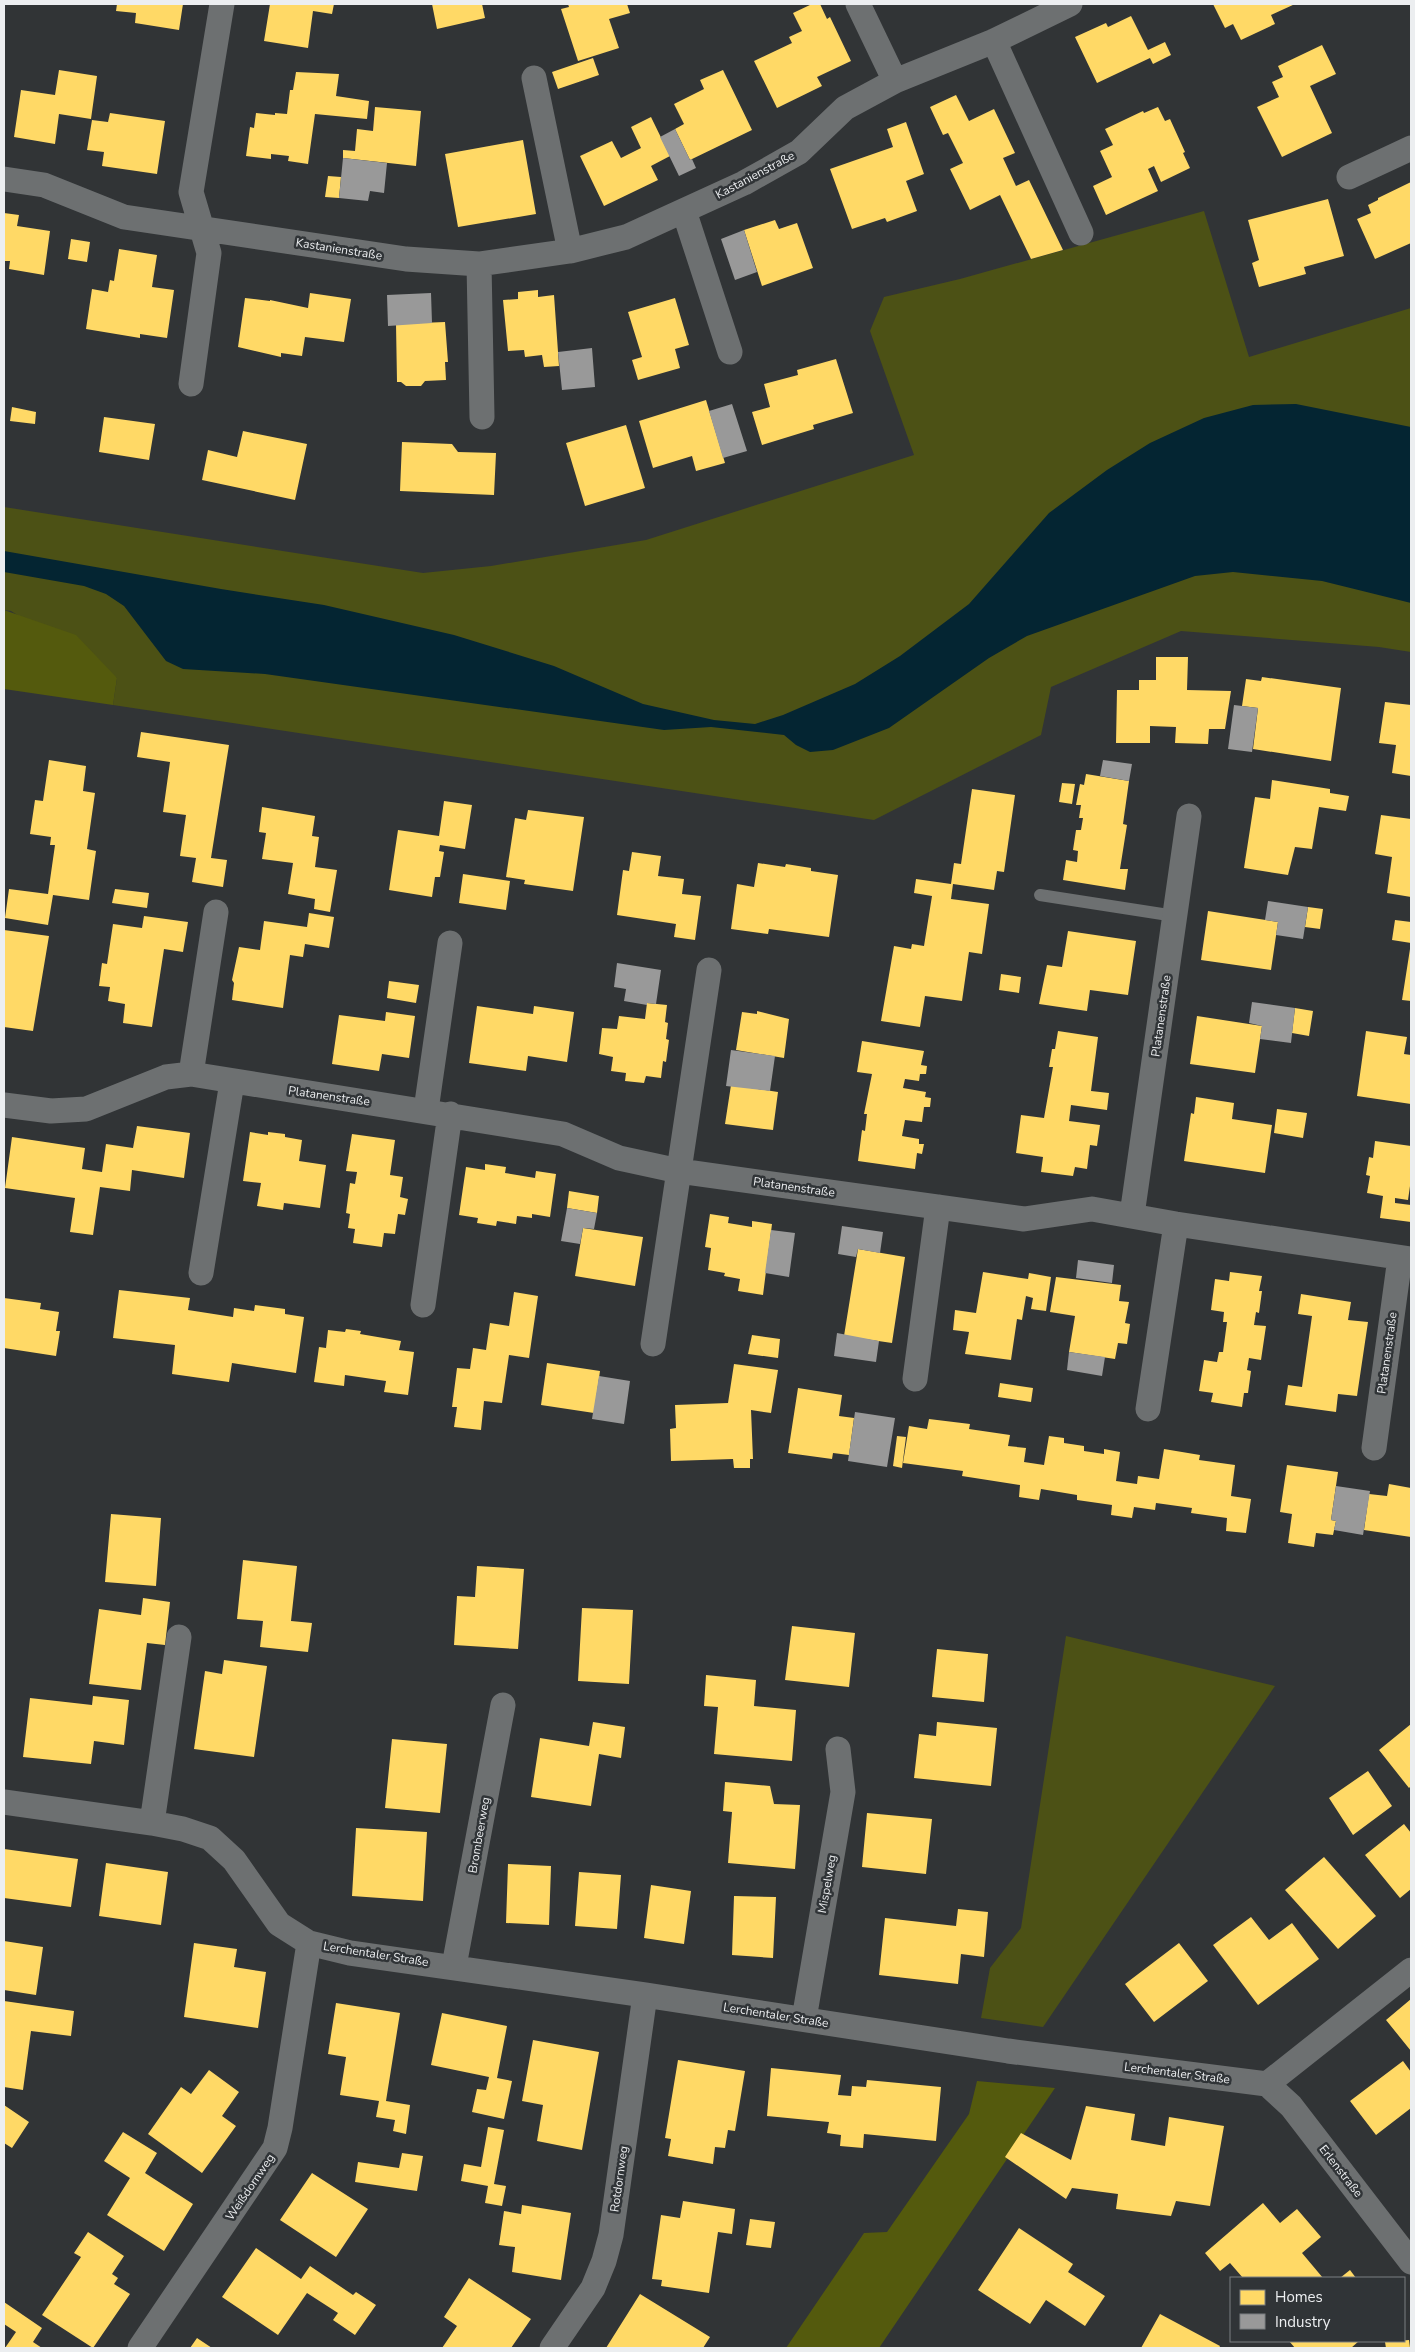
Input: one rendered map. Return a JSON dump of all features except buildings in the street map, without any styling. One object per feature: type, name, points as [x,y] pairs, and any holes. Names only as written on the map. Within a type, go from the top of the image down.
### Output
[{"type":"street","points":[[191,384],[209,252],[191,192],[222,4]]},
{"type":"street","points":[[858,4],[895,81]]},
{"type":"street","name":"Kastanienstraße","points":[[4,179],[44,185],[124,217],[406,259],[479,264],[570,251],[626,237],[744,183],[799,152],[845,108],[895,81],[994,41],[1070,4]]},
{"type":"street","points":[[994,41],[1081,233]]},
{"type":"street","points":[[534,78],[570,251]]},
{"type":"street","points":[[1349,177],[1411,148]]},
{"type":"street","points":[[684,211],[730,352]]},
{"type":"street","points":[[479,264],[482,417]]},
{"type":"street","name":"Platanenstraße","points":[[1132,1216],[1189,816]]},
{"type":"street","points":[[190,1074],[216,912]]},
{"type":"street","points":[[426,1110],[450,943]]},
{"type":"street","points":[[653,1344],[709,970]]},
{"type":"street","name":"Platanenstraße","points":[[4,1105],[51,1111],[86,1109],[166,1076],[190,1074],[232,1082],[426,1110],[563,1134],[619,1158],[679,1171],[1024,1219],[1092,1208],[1176,1224],[1406,1259],[1374,1448]]},
{"type":"street","points":[[201,1273],[232,1082]]},
{"type":"street","points":[[423,1305],[450,1114]]},
{"type":"street","points":[[915,1379],[938,1207]]},
{"type":"street","points":[[1148,1409],[1176,1224]]},
{"type":"street","points":[[152,1823],[180,1637]]},
{"type":"street","name":"Brombeerweg","points":[[454,1966],[503,1704]]},
{"type":"street","name":"Mispelweg","points":[[804,2019],[844,1792],[838,1749]]},
{"type":"street","name":"Lerchentaler Straße","points":[[4,1802],[152,1823],[183,1829],[210,1838],[234,1860],[278,1924],[309,1943],[350,1952],[454,1966],[1008,2051],[1267,2084]]},
{"type":"street","name":"Weißdornweg","points":[[140,2348],[275,2148],[280,2128],[309,1943]]},
{"type":"street","points":[[1267,2084],[1411,1970]]},
{"type":"street","name":"Rotdornweg","points":[[552,2348],[593,2288],[604,2261],[611,2235],[645,1995]]},
{"type":"street","name":"Erlenstraße","points":[[1267,2084],[1291,2106],[1411,2262]]},
{"type":"lane","points":[[1040,895],[1175,916]]},
{"type":"green space","points":[[1204,211],[1249,357],[1411,308],[1411,652],[1379,647],[1181,631],[1051,687],[1041,735],[874,820],[113,705],[117,678],[11,611],[4,610],[4,507],[423,573],[491,566],[646,540],[914,455],[870,331],[884,297],[960,279]]},
{"type":"green space","points":[[4,610],[76,635],[117,678],[113,705],[4,689]]},
{"type":"green space","points":[[1066,1636],[1275,1686],[1043,2027],[981,2018],[990,1968],[1021,1928]]},
{"type":"green space","points":[[977,2081],[1055,2088],[879,2348],[786,2348],[864,2233],[887,2232],[969,2114]]},
{"type":"water","points":[[1296,404],[1411,427],[1411,603],[1322,581],[1233,572],[1195,576],[1027,636],[989,658],[889,728],[833,750],[810,752],[796,745],[784,735],[711,727],[664,730],[265,674],[183,669],[166,661],[124,606],[106,594],[84,586],[4,572],[4,551],[324,605],[454,635],[554,666],[643,704],[714,720],[755,724],[783,715],[855,684],[900,656],[969,604],[1049,513],[1107,470],[1150,443],[1204,418],[1253,405]]}]
